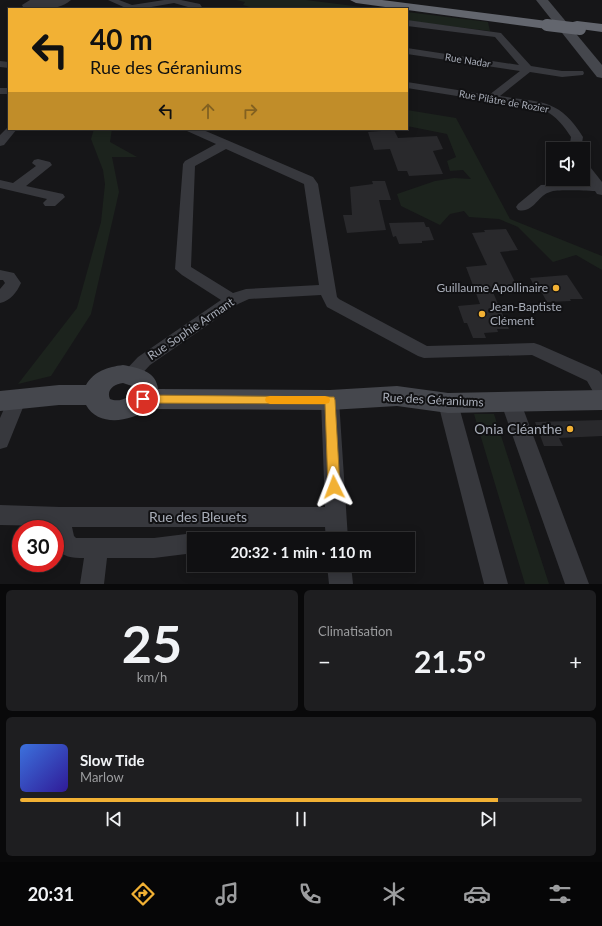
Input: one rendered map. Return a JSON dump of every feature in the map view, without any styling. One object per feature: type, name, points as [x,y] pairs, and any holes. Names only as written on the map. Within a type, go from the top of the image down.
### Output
[{"type":"highway","points":[[356,0],[578,27],[602,32]]},
{"type":"highway","points":[[388,0],[546,23]]},
{"type":"highway","points":[[578,27],[602,28]]},
{"type":"street","points":[[56,3],[67,0]]},
{"type":"street","points":[[112,0],[134,8],[174,1],[197,6],[198,8]]},
{"type":"street","points":[[542,0],[602,74]]},
{"type":"street","points":[[408,23],[498,35],[528,69],[492,98]]},
{"type":"street","name":"Rue Nadar","points":[[408,51],[562,74],[579,73]]},
{"type":"street","name":"Rue Pilâtre de Rozier","points":[[408,85],[547,107],[555,110],[577,137],[576,142]]},
{"type":"street","points":[[0,142],[10,130]]},
{"type":"street","points":[[193,130],[308,180],[311,184],[329,297],[333,302],[424,352],[534,349],[593,376],[602,390]]},
{"type":"street","points":[[226,144],[189,164],[182,262],[183,269],[232,300]]},
{"type":"street","points":[[14,188],[46,164],[38,163]]},
{"type":"street","points":[[590,175],[600,189]]},
{"type":"street","points":[[0,184],[58,197],[50,203]]},
{"type":"street","points":[[523,207],[546,188],[600,189]]},
{"type":"street","points":[[0,275],[8,276],[12,279],[13,283],[11,288],[0,298]]},
{"type":"street","name":"Rue Sophie Armant","points":[[131,374],[144,361],[232,300],[246,294],[328,290]]},
{"type":"street","points":[[123,374],[131,374],[144,381],[146,393],[143,399],[130,408],[113,411],[99,406],[95,401],[94,395],[101,383],[107,379],[123,374]]},
{"type":"street","points":[[0,441],[9,400],[59,395],[94,395]]},
{"type":"street","name":"Rue des Géraniums","points":[[143,399],[330,400],[397,396],[448,402],[511,403],[602,400]]},
{"type":"street","points":[[330,400],[337,532]]},
{"type":"street","points":[[448,402],[496,584]]},
{"type":"street","points":[[511,403],[577,584]]},
{"type":"street","name":"Rue des Bleuets","points":[[0,515],[60,517],[336,517]]},
{"type":"street","name":"Rue des Bleuets","points":[[60,517],[63,541],[69,546],[76,548],[154,548],[187,544]]},
{"type":"street","points":[[92,584],[97,548]]},
{"type":"street","points":[[339,572],[340,584]]},
{"type":"shaded area","points":[[236,0],[306,0],[370,8],[253,8],[243,5],[245,2]]},
{"type":"shaded area","points":[[408,12],[488,22],[490,31],[408,21]]},
{"type":"shaded area","points":[[408,110],[456,118],[510,219],[602,256],[602,270],[576,255],[553,262],[518,227],[499,219],[469,217],[464,211],[450,214],[440,225],[401,206],[397,194],[435,181],[454,178],[471,179],[463,170],[450,171],[447,161],[456,157],[447,134],[408,126]]},
{"type":"shaded area","points":[[94,130],[112,130],[110,142],[137,157],[112,157],[119,192],[91,314],[51,376],[18,384],[77,308],[101,222],[105,184],[103,170],[91,139]]},
{"type":"shaded area","points":[[474,414],[494,414],[549,584],[525,584]]},
{"type":"building","points":[[394,130],[398,138],[437,136],[443,149],[433,151],[443,174],[409,176],[407,171],[398,171],[390,149],[374,150],[368,132]]},
{"type":"building","points":[[372,181],[385,181],[391,200],[379,200],[386,230],[347,233],[343,215],[352,215],[350,187],[373,184]]},
{"type":"building","points":[[424,222],[426,227],[429,227],[434,240],[422,241],[422,243],[399,244],[396,236],[393,237],[389,223]]},
{"type":"building","points":[[506,229],[518,250],[500,252],[517,286],[501,287],[503,289],[492,290],[509,329],[497,329],[498,332],[484,333],[486,338],[473,338],[467,323],[464,323],[458,306],[480,304],[466,267],[487,265],[472,233],[485,232],[484,230]]},
{"type":"building","name":"Guillaume Apollinaire","points":[[567,275],[583,299],[547,302],[542,293],[538,293],[530,278]]},
{"type":"building","name":"Onia Cléanthe","points":[[602,420],[602,436],[559,438],[563,446],[544,446],[535,422]]},
{"type":"slow traffic","points":[[270,400],[325,400]]},
{"type":"place","name":"Guillaume Apollinaire","points":[[556,288]]},
{"type":"place","name":"Jean-Baptiste Clément","points":[[482,314]]},
{"type":"place","name":"Onia Cléanthe","points":[[570,429]]},
{"type":"route","points":[[143,399],[330,400],[334,487]]}]
